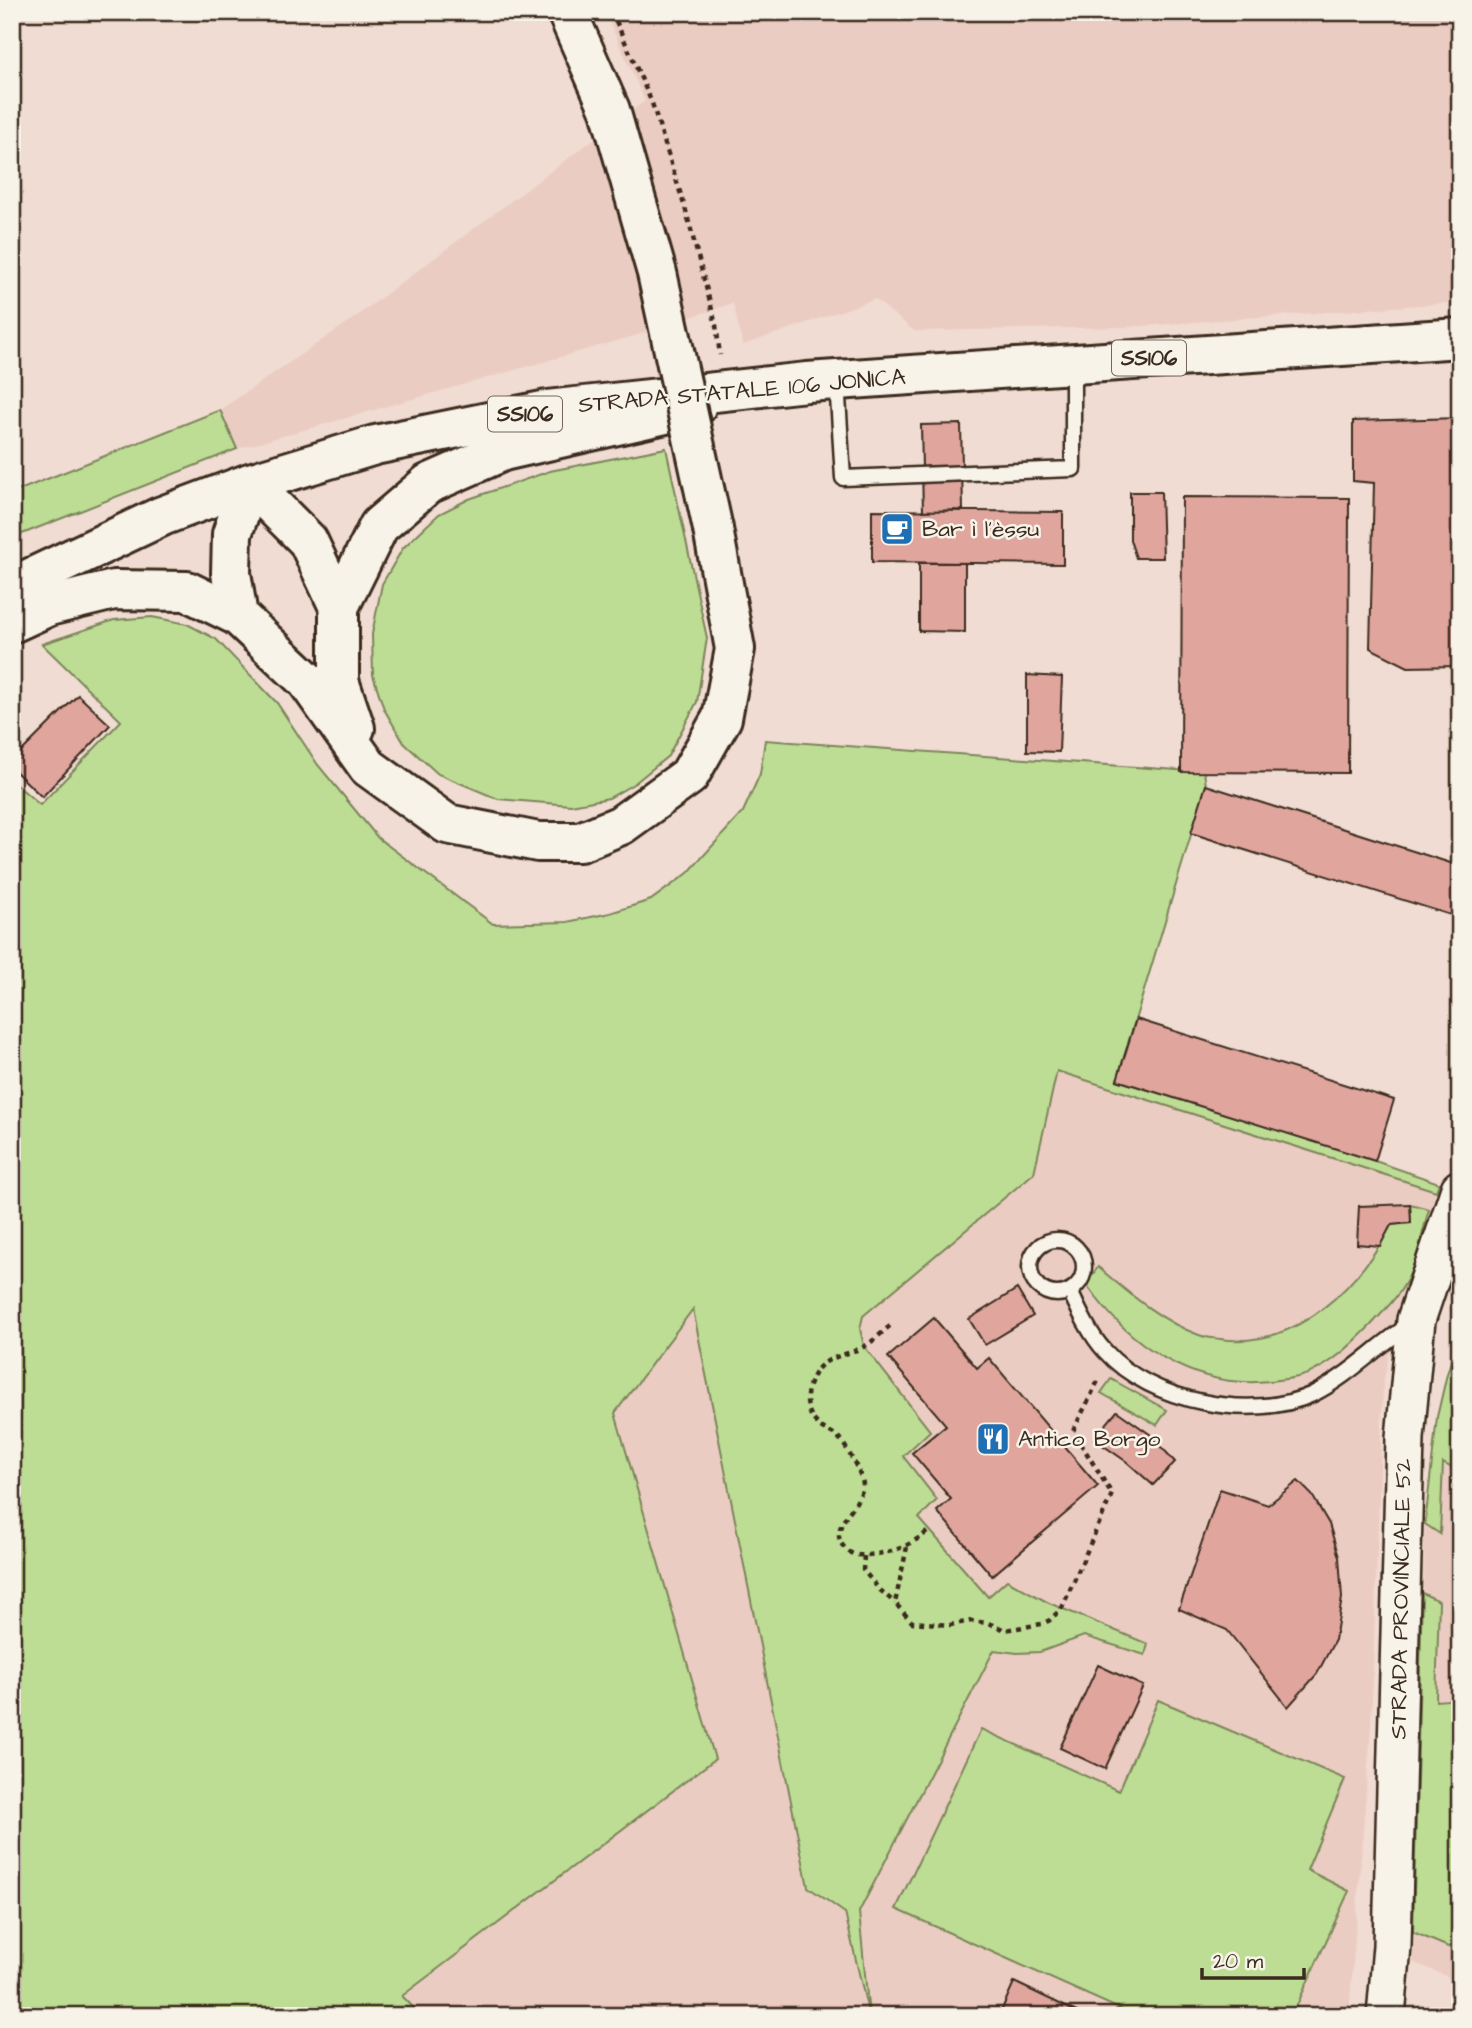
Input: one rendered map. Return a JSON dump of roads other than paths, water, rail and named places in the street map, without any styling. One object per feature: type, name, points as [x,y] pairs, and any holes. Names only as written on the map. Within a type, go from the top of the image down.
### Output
[{"type":"main road","points":[[12,623],[49,606],[114,590],[187,591],[238,616],[307,681],[368,767],[447,824],[538,842],[580,842],[621,825],[689,776],[722,718],[735,649],[713,530],[657,273],[610,110],[567,12]]},
{"type":"main road","name":"STRADA STATALE 106 JONICA","points":[[12,587],[162,516],[250,483],[374,445],[547,410],[822,381],[1460,338]]},
{"type":"main road","points":[[339,607],[379,526],[428,484],[503,451],[822,381]]},
{"type":"main road","points":[[238,616],[231,573],[232,534],[250,483],[307,541],[339,607],[340,681],[368,767]]},
{"type":"street","name":"STRADA PROVINCIALE 52","points":[[1386,2016],[1392,1945],[1405,1438],[1416,1320],[1460,1189]]},
{"type":"lane","points":[[822,381],[843,478],[1073,469],[1073,364]]},
{"type":"lane","points":[[1070,1291],[1105,1351],[1138,1378],[1167,1391],[1215,1404],[1253,1408],[1287,1404],[1314,1393],[1416,1320]]},
{"type":"place","name":"Bar ì l'èssu","points":[[897,529]]},
{"type":"place","name":"Antico Borgo","points":[[993,1439]]}]
